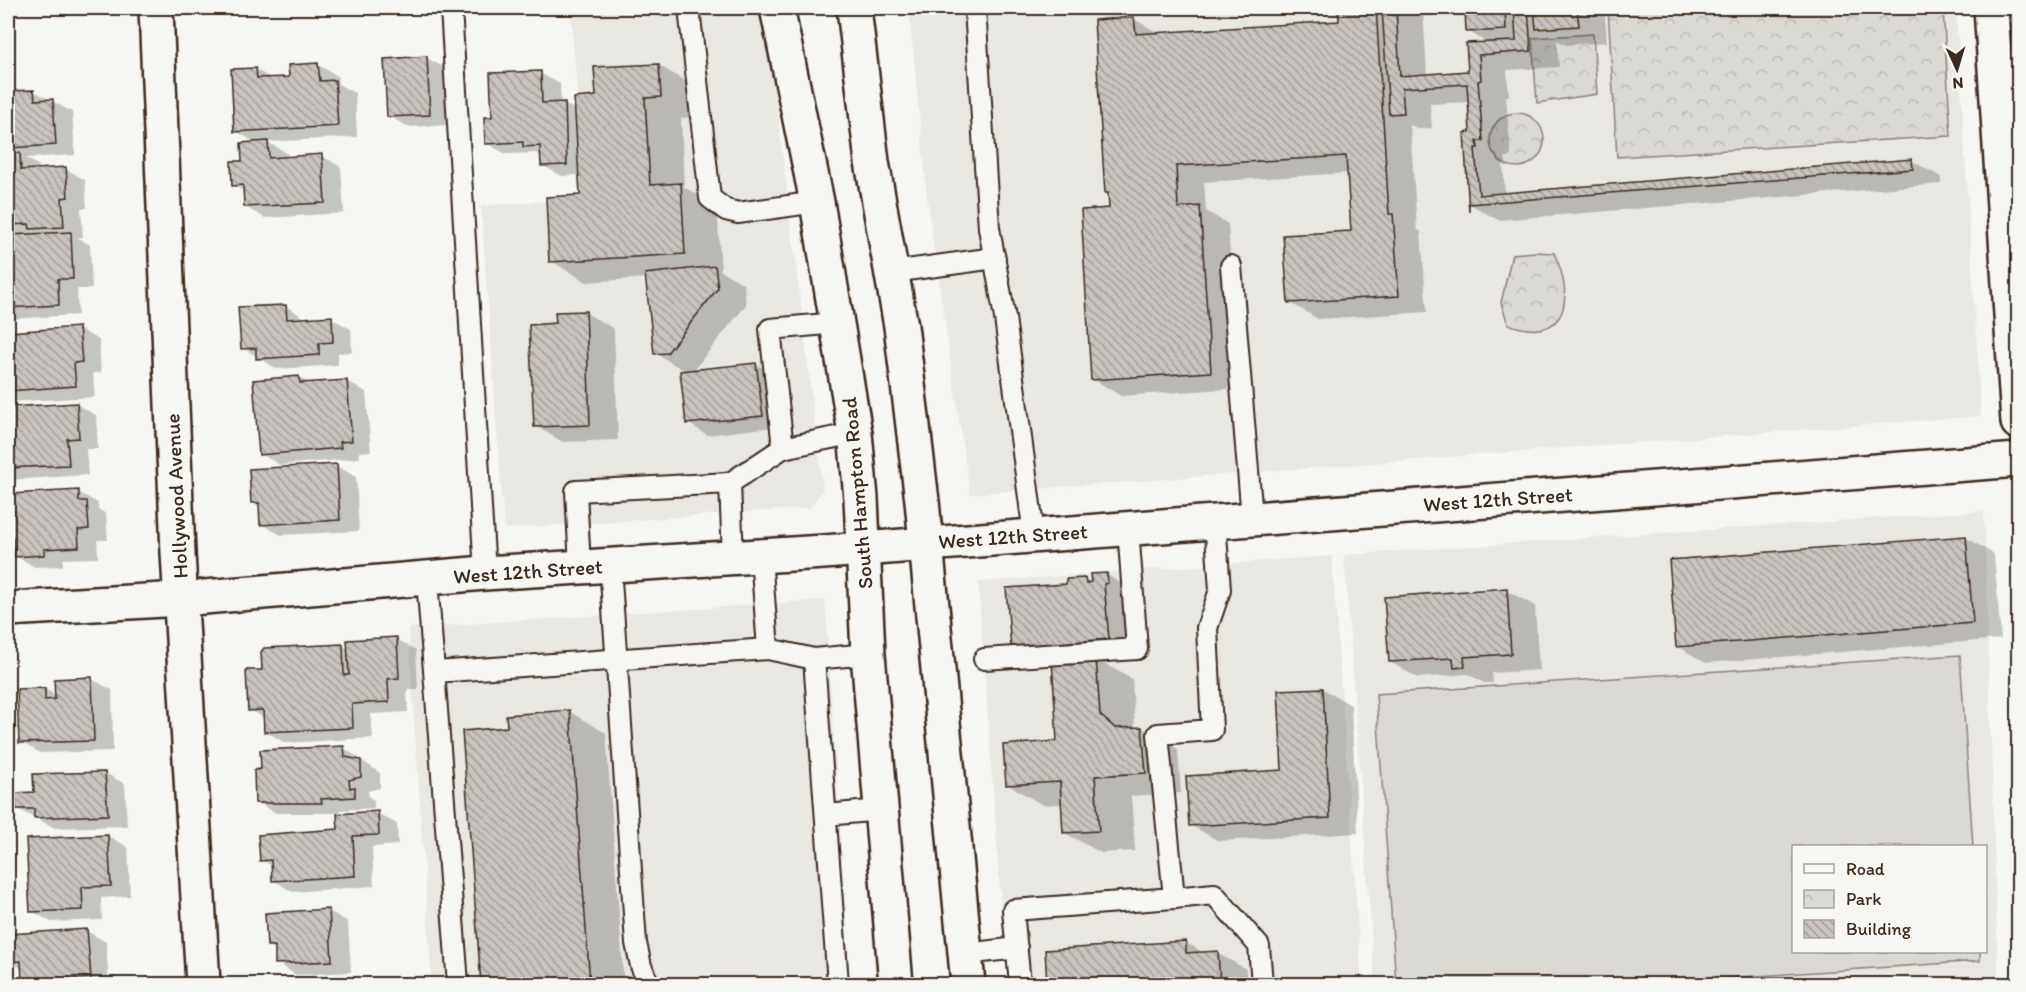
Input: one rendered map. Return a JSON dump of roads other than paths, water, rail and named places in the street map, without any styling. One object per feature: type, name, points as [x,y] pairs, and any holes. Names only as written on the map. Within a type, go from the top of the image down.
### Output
[{"type":"street","name":"Hollywood Avenue","points":[[156,8],[181,599],[203,984]]},
{"type":"street","name":"South Hampton Road","points":[[777,8],[818,202],[855,433],[864,548],[868,654],[896,984]]},
{"type":"street","points":[[854,8],[872,162],[901,326],[967,969]]},
{"type":"street","points":[[1991,8],[2010,154],[2019,422]]},
{"type":"street","name":"West 12th Street","points":[[8,609],[181,599],[485,573],[747,557],[2019,460]]},
{"type":"lane","points":[[451,8],[485,573]]},
{"type":"lane","points":[[689,8],[710,198],[726,210],[738,213],[818,202]]},
{"type":"lane","points":[[975,8],[989,228],[1034,535]]},
{"type":"lane","points":[[892,272],[995,258]]},
{"type":"lane","points":[[1230,266],[1252,518]]},
{"type":"lane","points":[[783,448],[770,329],[838,323]]},
{"type":"lane","points":[[650,984],[641,966],[636,943],[616,660],[576,491],[730,483],[783,448],[855,433]]},
{"type":"lane","points":[[730,483],[768,649]]},
{"type":"lane","points":[[1174,898],[1158,734],[1212,730],[1207,628],[1220,590],[1215,520]]},
{"type":"lane","points":[[984,659],[1137,649],[1128,528]]},
{"type":"lane","points":[[427,579],[458,984]]},
{"type":"lane","points":[[435,672],[768,649],[814,659],[868,654]]},
{"type":"lane","points":[[814,659],[838,984]]},
{"type":"lane","points":[[826,816],[881,810]]},
{"type":"lane","points":[[1020,984],[1013,910],[1214,894],[1259,946],[1262,984]]},
{"type":"lane","points":[[967,969],[1017,948]]}]
